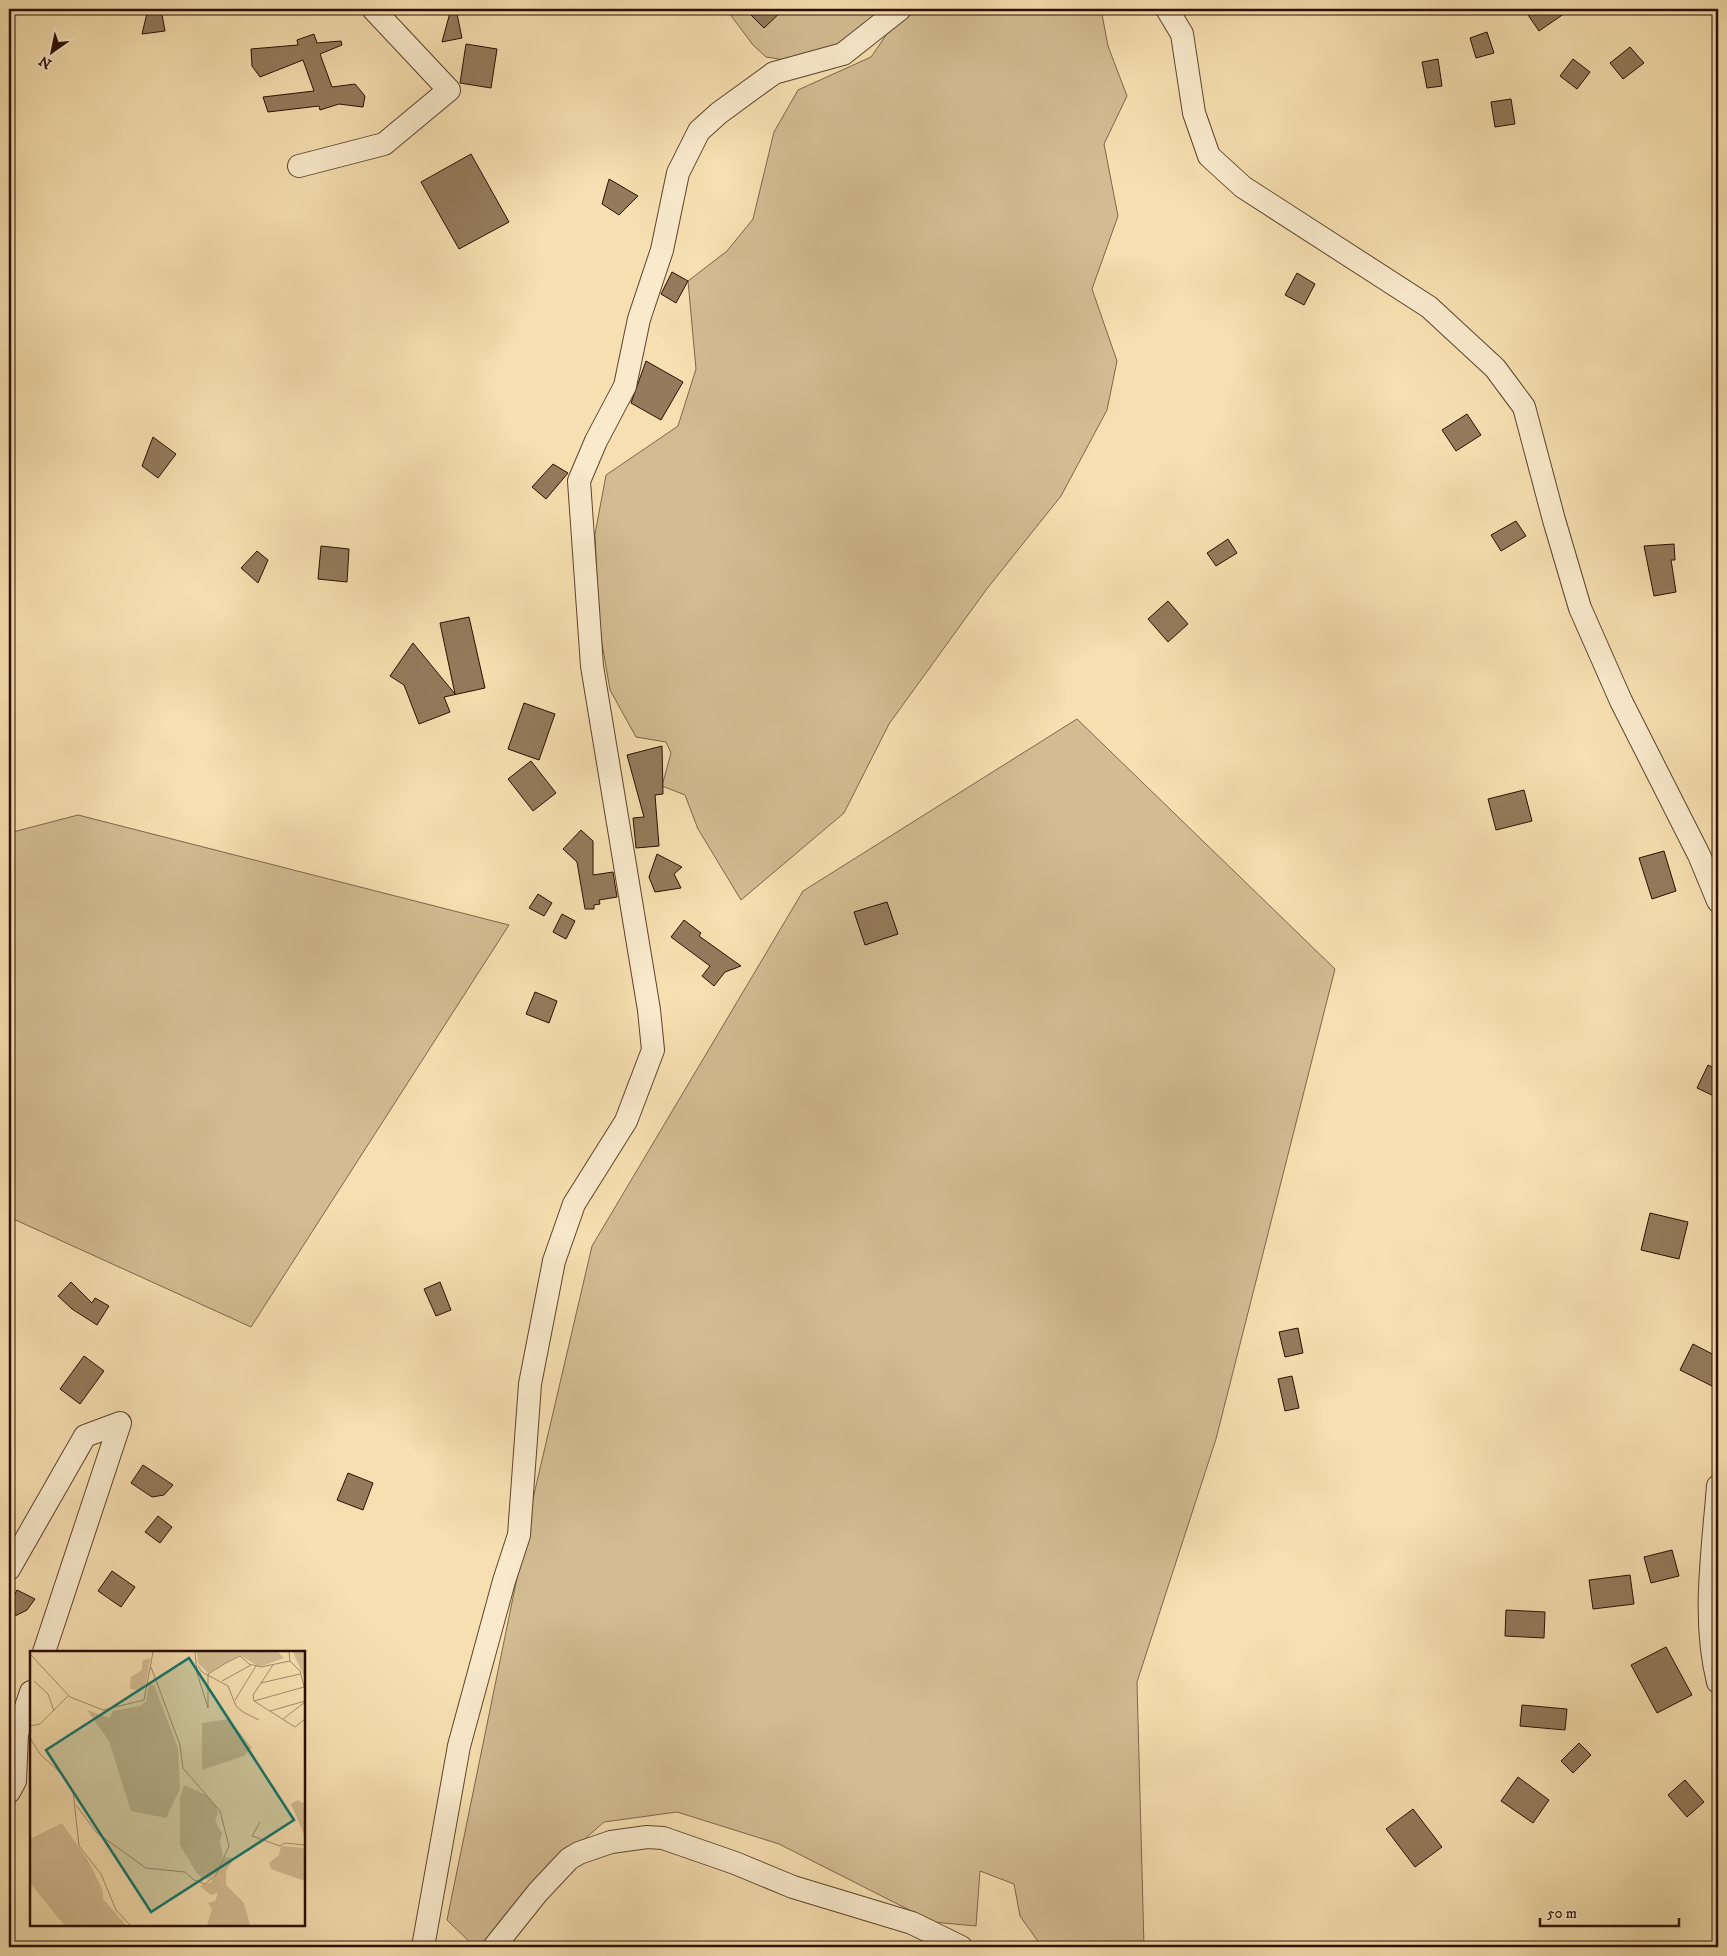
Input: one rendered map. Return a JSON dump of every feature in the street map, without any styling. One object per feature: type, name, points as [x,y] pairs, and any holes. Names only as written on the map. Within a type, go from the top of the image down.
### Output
[{"type":"street","points":[[300,166],[384,144],[449,90],[373,9]]},
{"type":"street","points":[[423,1947],[460,1746],[504,1581],[519,1536],[530,1384],[554,1261],[574,1204],[626,1121],[653,1050],[649,1010],[592,666],[579,481],[596,441],[626,386],[639,319],[662,250],[678,173],[698,131],[719,113],[774,73],[843,54],[900,9]]},
{"type":"street","points":[[1167,9],[1182,34],[1194,113],[1209,156],[1243,187],[1429,307],[1495,368],[1524,407],[1580,608],[1621,700],[1700,855],[1718,901]]},
{"type":"street","points":[[9,1569],[85,1436],[120,1423],[44,1651]]},
{"type":"street","points":[[1718,1486],[1710,1585],[1711,1655],[1718,1682]]},
{"type":"street","points":[[9,1792],[15,1782],[17,1734],[30,1695]]},
{"type":"street","points":[[494,1947],[538,1892],[569,1859],[578,1853],[611,1842],[647,1837],[663,1838],[793,1887],[912,1923],[961,1947]]},
{"type":"shaded area","points":[[726,9],[892,9],[838,48],[791,61],[766,57],[753,45]]},
{"type":"shaded area","points":[[904,9],[1101,9],[1108,46],[1127,96],[1104,144],[1118,216],[1092,289],[1117,361],[1107,410],[1061,496],[986,590],[889,724],[844,813],[741,900],[698,829],[685,795],[662,786],[671,753],[666,742],[636,737],[610,690],[599,626],[595,534],[606,475],[678,426],[696,369],[688,281],[727,251],[753,219],[774,132],[798,90],[871,57]]},
{"type":"shaded area","points":[[1077,719],[1335,969],[1216,1439],[1137,1682],[1144,1947],[1042,1947],[1020,1916],[1014,1884],[980,1871],[976,1926],[933,1922],[779,1844],[677,1812],[604,1822],[529,1888],[482,1947],[475,1947],[447,1920],[535,1490],[592,1246],[803,891]]},
{"type":"shaded area","points":[[78,815],[509,925],[251,1327],[9,1217],[9,833]]},
{"type":"building","points":[[148,9],[161,9],[165,31],[142,34]]},
{"type":"building","points":[[451,9],[456,9],[462,38],[442,42]]},
{"type":"building","points":[[745,9],[784,9],[764,28]]},
{"type":"building","points":[[1524,9],[1571,9],[1539,31]]},
{"type":"building","points":[[1487,32],[1494,53],[1476,58],[1470,38]]},
{"type":"building","points":[[314,34],[317,43],[341,41],[342,45],[320,54],[332,87],[355,84],[365,96],[363,107],[339,104],[320,110],[319,106],[268,112],[263,97],[314,91],[303,60],[260,77],[252,66],[251,49],[298,45],[297,40]]},
{"type":"building","points":[[466,44],[497,49],[491,88],[460,83]]},
{"type":"building","points":[[1630,47],[1644,63],[1623,79],[1610,63]]},
{"type":"building","points":[[1438,59],[1442,86],[1427,88],[1422,62]]},
{"type":"building","points":[[1573,59],[1590,72],[1577,89],[1560,76]]},
{"type":"building","points":[[1511,99],[1515,124],[1495,127],[1491,102]]},
{"type":"building","points":[[471,154],[509,222],[459,249],[421,182]]},
{"type":"building","points":[[609,179],[638,196],[619,215],[602,204]]},
{"type":"building","points":[[672,272],[688,281],[676,303],[661,294]]},
{"type":"building","points":[[1297,273],[1315,284],[1304,305],[1285,295]]},
{"type":"building","points":[[646,361],[683,382],[661,420],[631,403]]},
{"type":"building","points":[[1467,414],[1481,435],[1456,451],[1442,430]]},
{"type":"building","points":[[153,437],[176,454],[158,478],[142,466]]},
{"type":"building","points":[[553,464],[568,473],[546,499],[532,487]]},
{"type":"building","points":[[1516,521],[1526,536],[1501,551],[1491,535]]},
{"type":"building","points":[[1228,539],[1237,553],[1216,566],[1207,553]]},
{"type":"building","points":[[1674,544],[1675,560],[1671,560],[1676,592],[1654,596],[1644,546]]},
{"type":"building","points":[[321,546],[349,549],[347,582],[318,579]]},
{"type":"building","points":[[257,551],[268,560],[258,583],[241,568]]},
{"type":"building","points":[[1168,601],[1188,624],[1168,642],[1148,619]]},
{"type":"building","points":[[469,617],[485,688],[444,697],[450,712],[419,724],[404,685],[390,676],[413,643],[455,694],[440,623]]},
{"type":"building","points":[[524,703],[555,714],[539,760],[508,749]]},
{"type":"building","points":[[662,746],[663,794],[655,795],[659,846],[636,848],[633,818],[644,817],[627,755]]},
{"type":"building","points":[[531,761],[556,793],[533,811],[508,779]]},
{"type":"building","points":[[1524,790],[1532,821],[1496,830],[1488,799]]},
{"type":"building","points":[[581,830],[593,841],[593,875],[613,872],[617,897],[599,900],[600,904],[594,905],[594,909],[585,909],[577,862],[563,849]]},
{"type":"building","points":[[1664,851],[1676,891],[1652,899],[1639,858]]},
{"type":"building","points":[[657,854],[682,867],[674,874],[681,888],[655,892],[649,877]]},
{"type":"building","points":[[538,894],[552,903],[544,916],[529,908]]},
{"type":"building","points":[[887,902],[898,934],[865,945],[854,912]]},
{"type":"building","points":[[562,914],[575,921],[566,939],[553,932]]},
{"type":"building","points":[[684,920],[701,933],[699,936],[741,966],[725,972],[714,986],[702,976],[710,966],[671,937]]},
{"type":"building","points":[[535,992],[557,1001],[549,1023],[526,1014]]},
{"type":"building","points":[[1708,1065],[1718,1070],[1718,1098],[1697,1088]]},
{"type":"building","points":[[1650,1213],[1688,1222],[1679,1259],[1641,1250]]},
{"type":"building","points":[[71,1282],[92,1303],[95,1298],[109,1306],[97,1325],[72,1309],[58,1296]]},
{"type":"building","points":[[440,1282],[451,1310],[436,1316],[424,1289]]},
{"type":"building","points":[[1298,1328],[1303,1353],[1285,1357],[1279,1332]]},
{"type":"building","points":[[1693,1344],[1718,1357],[1718,1389],[1680,1370]]},
{"type":"building","points":[[84,1356],[104,1371],[80,1404],[60,1389]]},
{"type":"building","points":[[1292,1376],[1299,1408],[1285,1411],[1278,1379]]},
{"type":"building","points":[[143,1465],[173,1485],[164,1495],[152,1497],[131,1483]]},
{"type":"building","points":[[348,1473],[373,1483],[363,1510],[337,1500]]},
{"type":"building","points":[[158,1516],[172,1527],[160,1543],[145,1532]]},
{"type":"building","points":[[1672,1550],[1679,1576],[1651,1583],[1644,1557]]},
{"type":"building","points":[[112,1571],[135,1587],[121,1607],[98,1591]]},
{"type":"building","points":[[1630,1575],[1634,1604],[1593,1609],[1589,1580]]},
{"type":"building","points":[[17,1590],[35,1599],[27,1610],[9,1619],[9,1605]]},
{"type":"building","points":[[1506,1610],[1545,1612],[1544,1638],[1505,1636]]},
{"type":"building","points":[[1666,1647],[1692,1695],[1657,1713],[1631,1665]]},
{"type":"building","points":[[1522,1705],[1567,1709],[1565,1730],[1520,1726]]},
{"type":"building","points":[[1579,1743],[1591,1755],[1573,1773],[1561,1761]]},
{"type":"building","points":[[1518,1777],[1549,1800],[1533,1823],[1501,1801]]},
{"type":"building","points":[[1685,1780],[1704,1802],[1687,1817],[1668,1795]]},
{"type":"building","points":[[1413,1809],[1442,1847],[1415,1867],[1386,1829]]}]
